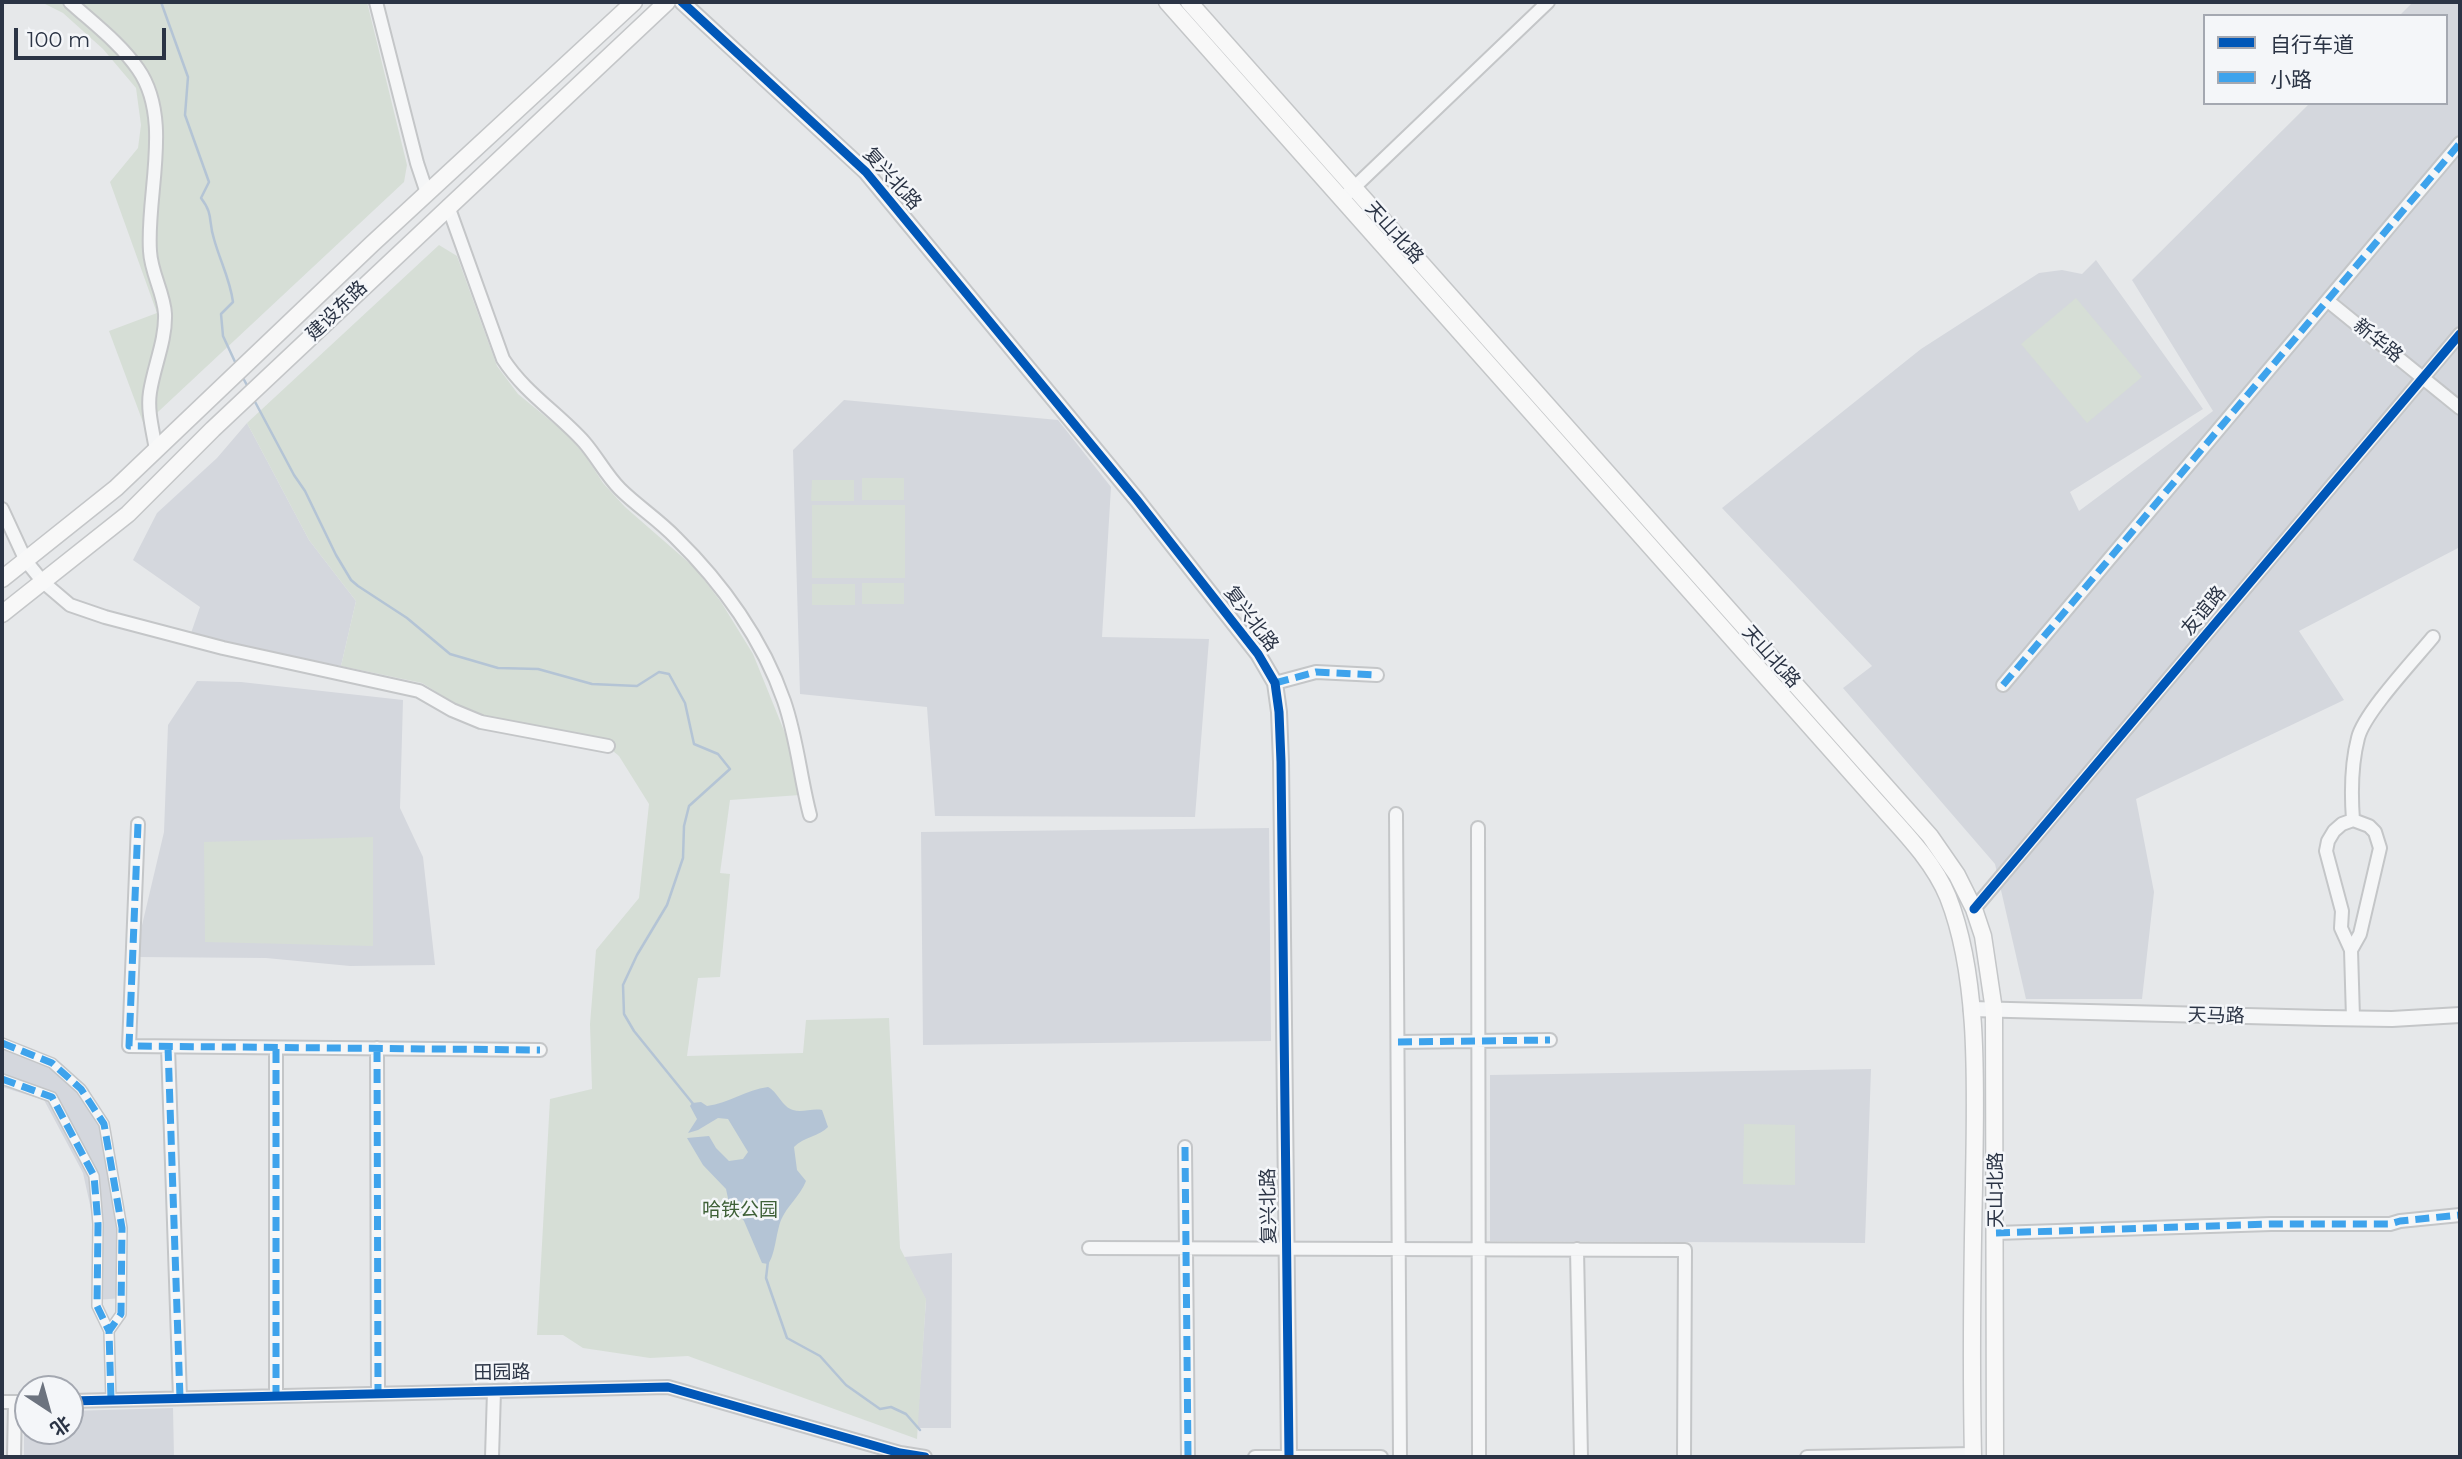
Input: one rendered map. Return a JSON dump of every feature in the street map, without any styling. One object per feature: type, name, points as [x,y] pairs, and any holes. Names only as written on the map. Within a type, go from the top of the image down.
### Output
[{"type":"main road","name":"建设东路","points":[[2,579],[96,505],[372,244],[634,2]]},
{"type":"main road","name":"建设东路","points":[[2,614],[128,514],[213,429],[667,2]]},
{"type":"main road","points":[[1167,2],[1348,193],[1928,862],[1947,894],[1960,934],[1971,1009],[1975,1114],[1970,1393],[1973,1455]]},
{"type":"main road","name":"天山北路","points":[[1189,2],[1348,193],[1930,836],[1957,876],[1983,936],[1994,1010],[1995,1457]]},
{"type":"street","points":[[70,2],[125,53],[139,70],[149,88],[156,114],[150,253],[165,312],[163,335],[149,394],[156,450]]},
{"type":"street","points":[[376,2],[427,193]]},
{"type":"street","name":"复兴北路","points":[[682,2],[866,172],[1138,500],[1258,654],[1275,683],[1279,712],[1280,762],[1289,1457]]},
{"type":"street","points":[[1348,193],[1548,2]]},
{"type":"street","points":[[2003,685],[2460,144]]},
{"type":"street","points":[[448,206],[503,359],[515,378],[585,443],[619,488],[676,537],[712,576],[742,617],[766,659],[784,699],[796,738],[803,789],[810,814]]},
{"type":"street","name":"新华路","points":[[2328,301],[2460,408]]},
{"type":"street","name":"友谊路","points":[[1973,909],[2460,334]]},
{"type":"street","points":[[2,509],[26,561],[43,582],[70,605],[223,648],[419,691],[452,710],[481,722],[608,746]]},
{"type":"street","points":[[2353,820],[2351,786],[2358,736],[2371,713],[2434,637]]},
{"type":"street","points":[[1275,683],[1316,672],[1377,675]]},
{"type":"street","points":[[1396,814],[1400,1457]]},
{"type":"street","points":[[2351,950],[2360,934],[2380,848],[2375,832],[2353,820],[2334,831],[2326,852],[2342,911],[2341,928],[2351,950],[2353,1018]]},
{"type":"street","points":[[138,824],[129,1046],[540,1051]]},
{"type":"street","points":[[1478,828],[1479,1457]]},
{"type":"street","name":"天马路","points":[[1971,1009],[2353,1018],[2460,1015]]},
{"type":"street","points":[[1398,1042],[1550,1040]]},
{"type":"street","points":[[2,1043],[52,1063],[81,1088],[104,1124],[122,1228],[121,1314],[109,1331]]},
{"type":"street","points":[[168,1047],[180,1398]]},
{"type":"street","points":[[377,1048],[378,1393]]},
{"type":"street","points":[[276,1049],[276,1396]]},
{"type":"street","points":[[2,1079],[52,1097],[94,1176],[98,1224],[97,1306],[109,1331],[111,1400]]},
{"type":"street","points":[[1185,1147],[1188,1457]]},
{"type":"street","points":[[1996,1233],[2271,1224],[2390,1224],[2460,1215]]},
{"type":"street","points":[[1089,1248],[1685,1250],[1684,1457]]},
{"type":"street","points":[[1577,1249],[1581,1457]]},
{"type":"street","name":"田园路","points":[[84,1401],[668,1387],[887,1450],[925,1457]]},
{"type":"street","points":[[492,1457],[494,1391]]},
{"type":"street","points":[[1808,1457],[1973,1455]]},
{"type":"street","points":[[1255,1457],[1381,1457]]},
{"type":"shaded area","points":[[2413,2],[2460,2],[2460,547],[2299,631],[2344,700],[2136,799],[2154,892],[2142,999],[2026,999],[1995,864],[1843,688],[1872,666],[1722,508],[1921,349],[2039,273],[2062,270],[2082,274],[2096,260],[2203,409],[2070,492],[2079,511],[2213,411],[2132,280],[2308,105],[2448,105],[2448,14],[2401,14]]},
{"type":"shaded area","points":[[844,400],[1058,420],[1111,487],[1102,637],[1209,639],[1195,817],[935,816],[927,707],[800,694],[793,450]]},
{"type":"shaded area","points":[[247,423],[309,540],[356,601],[341,666],[190,636],[200,607],[133,560],[157,513],[217,458]]},
{"type":"shaded area","points":[[197,681],[241,682],[403,700],[400,808],[423,857],[435,965],[350,966],[266,958],[137,957],[164,832],[168,725]]},
{"type":"shaded area","points":[[1269,828],[1271,1041],[923,1045],[921,832]]},
{"type":"shaded area","points":[[13,1042],[58,1061],[88,1088],[106,1122],[117,1178],[122,1298],[96,1300],[96,1232],[83,1173],[44,1100],[2,1087],[2,1043]]},
{"type":"shaded area","points":[[1871,1069],[1865,1243],[1490,1241],[1490,1075]]},
{"type":"shaded area","points":[[952,1253],[951,1428],[917,1428],[926,1300],[904,1257]]},
{"type":"shaded area","points":[[173,1408],[174,1457],[24,1457],[24,1445],[84,1445],[84,1411]]},
{"type":"green space","points":[[41,2],[367,2],[407,165],[404,182],[144,425],[109,331],[157,313],[110,182],[138,148],[141,125],[136,88],[103,49],[63,13]]},
{"type":"green space","name":"哈铁公园","points":[[439,245],[457,256],[497,366],[518,394],[568,435],[603,483],[625,507],[695,568],[721,602],[753,654],[787,738],[800,795],[730,800],[720,873],[730,874],[720,977],[698,978],[687,1056],[803,1053],[806,1020],[889,1018],[900,1248],[926,1299],[917,1439],[688,1356],[650,1358],[583,1348],[563,1335],[537,1335],[550,1099],[592,1089],[590,1024],[596,950],[639,898],[649,804],[619,756],[596,737],[482,715],[461,707],[422,683],[341,666],[356,601],[309,540],[247,423]]},
{"type":"green space","points":[[2076,298],[2142,377],[2087,423],[2021,344]]},
{"type":"green space","points":[[862,478],[904,478],[904,500],[862,500]]},
{"type":"green space","points":[[812,480],[854,480],[854,501],[811,501]]},
{"type":"green space","points":[[812,505],[905,505],[905,578],[812,578]]},
{"type":"green space","points":[[862,583],[904,583],[904,604],[862,604]]},
{"type":"green space","points":[[812,584],[855,584],[855,605],[812,605]]},
{"type":"green space","points":[[373,837],[373,946],[205,942],[204,842]]},
{"type":"green space","points":[[1744,1124],[1795,1125],[1795,1185],[1743,1184]]},
{"type":"water","points":[[768,1087],[793,1110],[822,1110],[828,1127],[794,1147],[797,1170],[806,1181],[781,1220],[768,1264],[762,1263],[744,1221],[729,1203],[726,1189],[703,1165],[687,1138],[709,1136],[729,1161],[743,1159],[748,1152],[728,1119],[718,1118],[688,1133],[697,1119],[690,1106],[692,1103],[701,1102],[707,1106]]},
{"type":"waterway","points":[[161,2],[188,77],[185,115],[209,182],[201,198],[209,214],[216,247],[232,294],[233,302],[221,314],[223,336],[236,364]]},
{"type":"waterway","points":[[242,376],[249,389]]},
{"type":"waterway","points":[[253,398],[305,491],[336,555],[351,580],[358,586],[407,618],[450,654],[498,668],[538,669],[592,684],[637,686],[659,672],[669,674],[685,703],[694,744],[718,754],[730,769],[689,806],[684,826],[683,858],[667,905],[637,955],[623,985],[624,1014],[634,1031],[694,1105]]},
{"type":"waterway","points":[[768,1261],[766,1278],[787,1338],[820,1356],[846,1385],[880,1409],[891,1407],[906,1414],[920,1430]]},
{"type":"marked path","points":[[2003,685],[2460,143]]},
{"type":"marked path","points":[[1275,683],[1316,672],[1377,675]]},
{"type":"marked path","points":[[138,824],[129,1046],[540,1050]]},
{"type":"marked path","points":[[1398,1042],[1550,1040]]},
{"type":"marked path","points":[[2,1043],[52,1063],[81,1089],[104,1124],[122,1228],[121,1314],[109,1331],[111,1400]]},
{"type":"marked path","points":[[168,1047],[180,1398]]},
{"type":"marked path","points":[[377,1048],[378,1393]]},
{"type":"marked path","points":[[276,1049],[276,1396]]},
{"type":"marked path","points":[[2,1079],[52,1097],[94,1176],[98,1224],[97,1306],[109,1331]]},
{"type":"marked path","points":[[1185,1147],[1188,1457]]},
{"type":"marked path","points":[[1996,1233],[2271,1224],[2390,1224],[2460,1215]]},
{"type":"cycle path","points":[[682,2],[866,172],[1137,500],[1258,654],[1275,683],[1281,762],[1289,1457]]},
{"type":"cycle path","points":[[1974,909],[2460,334]]},
{"type":"cycle path","points":[[84,1401],[668,1387],[900,1453],[925,1457]]}]
